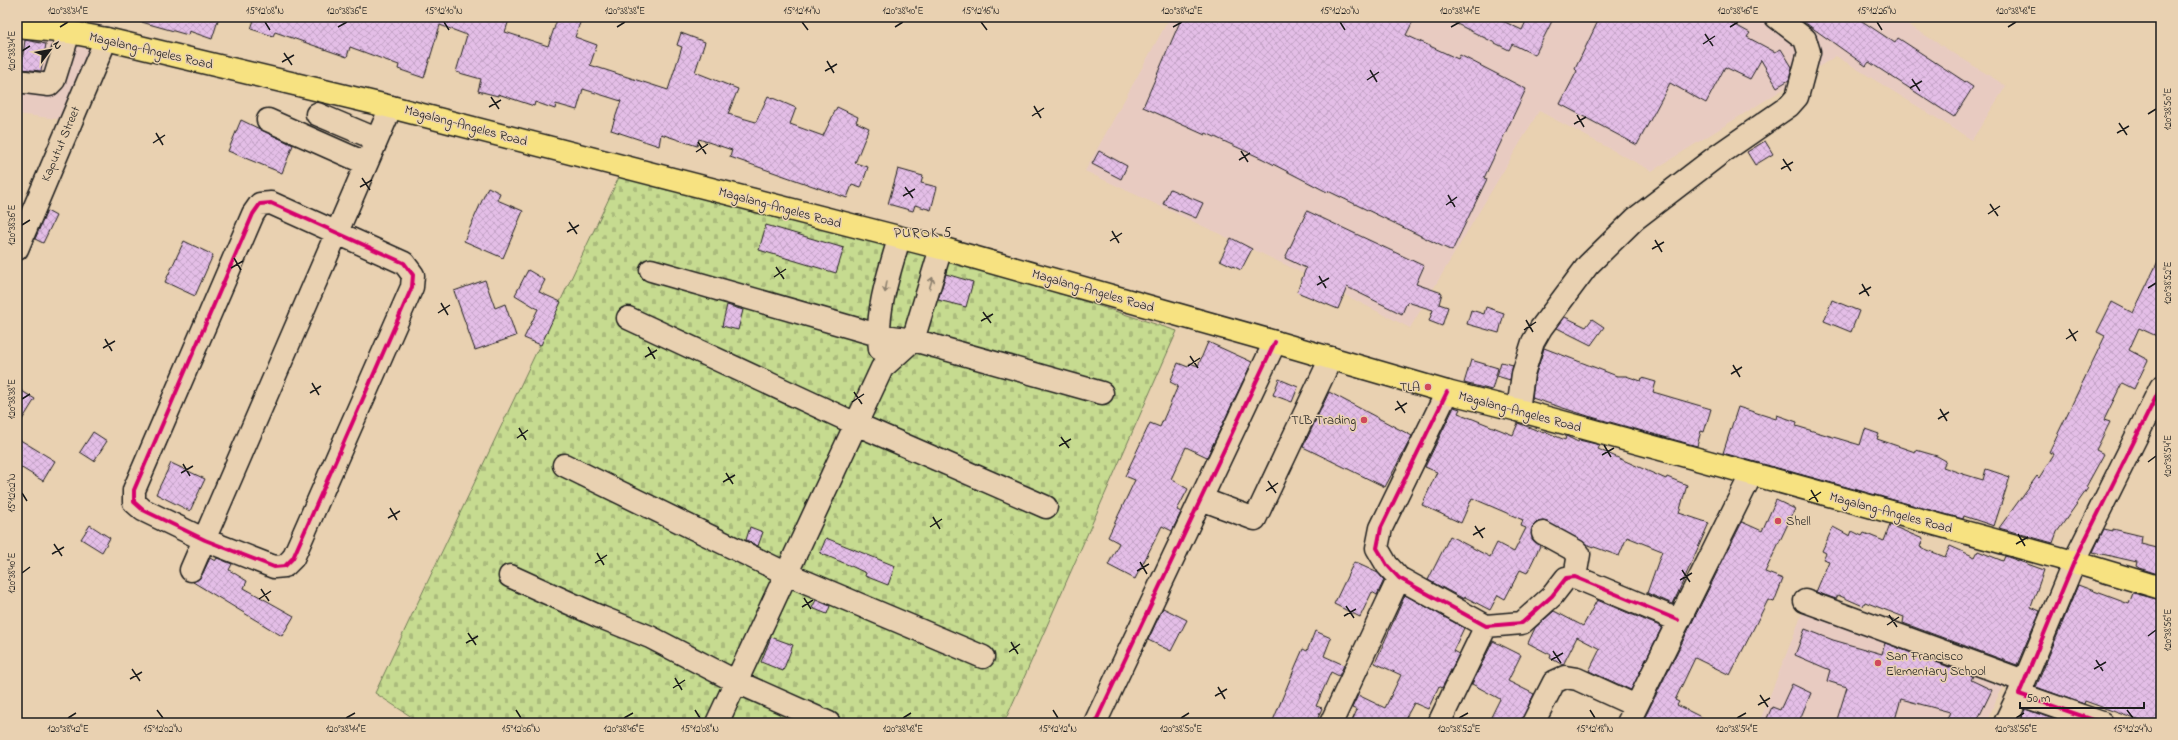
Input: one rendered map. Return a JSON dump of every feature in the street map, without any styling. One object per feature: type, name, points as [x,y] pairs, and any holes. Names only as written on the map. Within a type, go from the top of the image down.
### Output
[{"type":"main road","name":"Magalang-Angeles Road","points":[[17,27],[69,32],[106,39],[391,106],[899,239],[941,248],[1447,392],[1518,410],[1751,475],[2074,562],[2161,588]]},
{"type":"street","points":[[1518,410],[1523,374],[1533,342],[1541,328],[1588,266],[1635,219],[1717,156],[1789,106],[1797,97],[1809,52],[1805,38],[1776,17]]},
{"type":"street","points":[[17,81],[49,85],[54,80],[69,32]]},
{"type":"street","name":"Kaputut Street","points":[[19,239],[106,39]]},
{"type":"street","points":[[191,570],[365,163],[391,106]]},
{"type":"street","points":[[317,114],[376,139]]},
{"type":"street","points":[[268,120],[365,163]]},
{"type":"street","points":[[271,203],[404,263],[413,275],[412,287],[293,558],[285,566],[274,567],[205,540],[143,510],[134,502],[134,490],[250,221],[260,204],[271,203]]},
{"type":"street","points":[[882,368],[878,335],[887,281],[899,239]]},
{"type":"street","points":[[716,723],[737,682],[882,368],[913,340],[941,248]]},
{"type":"street","points":[[651,270],[878,335],[913,340],[1102,393]]},
{"type":"street","points":[[628,318],[856,424],[1046,507]]},
{"type":"street","points":[[1095,723],[1275,342]]},
{"type":"street","points":[[1202,499],[1255,519],[1331,358]]},
{"type":"street","points":[[2005,723],[2022,687],[2074,562],[2161,387]]},
{"type":"street","points":[[1447,392],[1381,528],[1377,548],[1387,565],[1400,578],[1486,626],[1522,623],[1552,596],[1566,578],[1575,577],[1678,620]]},
{"type":"street","points":[[564,465],[787,574],[983,657]]},
{"type":"street","points":[[1533,723],[1554,682],[1565,677],[1576,678],[1632,715],[1751,475]]},
{"type":"street","points":[[1543,533],[1579,554],[1575,577]]},
{"type":"street","points":[[510,576],[598,616],[650,637],[737,682],[829,723]]},
{"type":"street","points":[[1331,723],[1400,578]]},
{"type":"street","points":[[1805,601],[2022,687],[2102,723]]},
{"type":"street","points":[[1439,723],[1486,626]]},
{"type":"shaded area","points":[[1170,17],[1896,17],[2006,86],[1972,140],[1836,56],[1652,171],[1539,111],[1410,328],[1286,265],[1085,171]]},
{"type":"shaded area","points":[[17,38],[92,49],[58,119],[17,114]]},
{"type":"shaded area","name":"San Francisco Elementary School","points":[[1806,604],[2006,678],[1986,723],[1759,723]]},
{"type":"green space","points":[[621,173],[890,239],[1177,331],[1004,723],[421,723],[375,693]]},
{"type":"building","points":[[138,17],[219,17],[212,39],[189,31],[188,35],[138,21]]},
{"type":"building","points":[[255,17],[510,17],[505,32],[548,46],[558,17],[582,17],[575,37],[597,45],[590,65],[668,90],[682,47],[677,45],[681,33],[705,42],[695,72],[738,89],[728,114],[756,122],[768,96],[796,108],[790,124],[823,136],[837,107],[858,117],[856,122],[869,128],[855,163],[868,167],[861,188],[852,185],[847,198],[730,157],[732,150],[699,139],[697,146],[661,134],[659,146],[611,130],[621,101],[583,89],[577,110],[556,104],[555,109],[535,102],[534,106],[498,94],[498,96],[478,91],[481,79],[456,72],[467,35],[440,25],[424,78],[398,69],[399,65],[350,47],[347,57],[275,32],[273,36],[251,29]]},
{"type":"building","points":[[1182,17],[1415,17],[1406,35],[1458,59],[1460,55],[1526,89],[1484,178],[1487,179],[1452,251],[1328,191],[1327,192],[1263,159],[1143,107]]},
{"type":"building","points":[[1443,17],[1494,17],[1522,30],[1528,17],[1554,17],[1535,55],[1512,44],[1509,50]]},
{"type":"building","points":[[1600,17],[1721,17],[1750,33],[1747,37],[1775,52],[1781,49],[1792,67],[1789,80],[1777,87],[1761,60],[1750,79],[1725,67],[1706,103],[1670,83],[1637,145],[1560,104],[1577,71],[1575,69]]},
{"type":"building","points":[[1797,17],[1856,17],[1895,43],[1898,38],[1973,87],[1954,117],[1869,62],[1866,66]]},
{"type":"building","points":[[25,40],[46,44],[41,71],[21,69]]},
{"type":"building","points":[[241,120],[293,145],[282,173],[228,151]]},
{"type":"building","points":[[1765,141],[1773,154],[1755,165],[1747,152]]},
{"type":"building","points":[[1099,151],[1127,166],[1121,179],[1092,164]]},
{"type":"building","points":[[898,169],[923,176],[921,183],[937,187],[931,210],[915,205],[913,211],[888,204]]},
{"type":"building","points":[[488,187],[500,193],[497,200],[523,211],[503,258],[464,241]]},
{"type":"building","points":[[1170,189],[1203,203],[1196,218],[1163,204]]},
{"type":"building","points":[[47,211],[56,216],[43,243],[35,239]]},
{"type":"building","points":[[1307,211],[1424,266],[1416,284],[1442,293],[1439,304],[1448,307],[1442,326],[1429,321],[1433,310],[1407,302],[1402,314],[1347,287],[1338,309],[1297,292],[1306,268],[1285,258]]},
{"type":"building","points":[[766,225],[844,248],[836,273],[759,250]]},
{"type":"building","points":[[1231,238],[1252,249],[1241,270],[1220,260]]},
{"type":"building","points":[[184,241],[213,255],[195,296],[165,282]]},
{"type":"building","points":[[2161,255],[2161,338],[2139,328],[2129,350],[2148,360],[2134,389],[2122,383],[2104,420],[2110,422],[2096,450],[2104,454],[2086,487],[2088,488],[2057,532],[2053,543],[1999,528],[2037,476],[2039,478],[2054,454],[2049,452],[2105,336],[2097,332],[2112,302],[2133,313]]},
{"type":"building","points":[[528,270],[545,280],[539,292],[561,302],[541,345],[524,338],[538,309],[515,295]]},
{"type":"building","points":[[946,274],[973,282],[966,307],[938,300]]},
{"type":"building","points":[[485,280],[495,308],[505,304],[516,336],[475,350],[454,291]]},
{"type":"building","points":[[1832,300],[1859,311],[1851,332],[1824,321]]},
{"type":"building","points":[[727,305],[743,310],[738,330],[722,326]]},
{"type":"building","points":[[1486,307],[1504,313],[1499,333],[1467,324],[1471,310],[1484,314]]},
{"type":"building","points":[[1565,317],[1586,327],[1592,319],[1604,327],[1591,345],[1557,328]]},
{"type":"building","points":[[1208,342],[1252,362],[1207,457],[1186,447],[1171,479],[1188,489],[1177,510],[1181,512],[1172,531],[1162,526],[1135,579],[1108,565],[1119,543],[1108,537],[1135,480],[1125,476],[1150,423],[1160,427],[1178,386],[1170,382],[1178,363],[1188,367],[1190,363],[1198,366]]},
{"type":"building","points":[[1544,348],[1617,376],[1626,376],[1641,381],[1642,378],[1656,382],[1653,392],[1711,409],[1704,432],[1701,431],[1697,446],[1588,416],[1532,398],[1535,377]]},
{"type":"building","points":[[1471,360],[1498,368],[1492,390],[1464,383]]},
{"type":"building","points":[[1501,362],[1513,365],[1510,380],[1497,376]]},
{"type":"building","points":[[1279,379],[1298,387],[1292,402],[1273,395]]},
{"type":"building","points":[[17,388],[35,399],[17,428]]},
{"type":"building","points":[[1329,392],[1412,436],[1385,487],[1303,447]]},
{"type":"building","points":[[1454,407],[1460,409],[1458,413],[1513,435],[1518,423],[1544,433],[1544,431],[1565,440],[1566,436],[1578,442],[1579,440],[1600,445],[1598,449],[1666,479],[1667,477],[1687,485],[1679,513],[1709,523],[1673,604],[1647,593],[1662,551],[1627,537],[1619,556],[1586,544],[1543,521],[1537,522],[1532,527],[1532,539],[1540,546],[1527,573],[1520,570],[1505,599],[1498,595],[1490,610],[1465,597],[1464,599],[1428,580],[1450,536],[1490,557],[1497,543],[1514,552],[1526,528],[1521,526],[1523,520],[1472,498],[1461,523],[1422,505],[1437,472],[1425,467]]},
{"type":"building","points":[[1738,407],[1776,419],[1777,415],[1797,422],[1796,426],[1860,445],[1865,429],[1879,434],[1877,439],[1915,452],[1916,450],[1937,456],[1946,461],[1943,467],[1963,474],[1983,480],[1986,469],[2010,477],[1994,526],[1964,516],[1963,519],[1723,453]]},
{"type":"building","points":[[93,432],[107,441],[94,461],[80,452]]},
{"type":"building","points":[[17,438],[55,461],[43,481],[17,465]]},
{"type":"building","points":[[171,463],[205,479],[190,511],[156,494]]},
{"type":"building","points":[[1776,500],[1795,509],[1765,572],[1783,579],[1774,602],[1768,600],[1730,675],[1695,658],[1675,700],[1679,702],[1677,705],[1713,723],[1642,723],[1742,522],[1762,531]]},
{"type":"building","points":[[90,525],[110,538],[102,552],[81,539]]},
{"type":"building","points":[[1890,525],[1923,539],[1920,547],[1945,557],[1950,546],[1975,557],[1978,551],[2003,561],[2005,556],[2044,570],[2031,607],[2040,611],[2017,665],[1903,623],[1904,617],[1865,602],[1863,606],[1838,595],[1836,599],[1816,592],[1829,561],[1823,559],[1826,553],[1822,551],[1833,527],[1850,536],[1852,531],[1862,536],[1864,533],[1884,541]]},
{"type":"building","points":[[750,527],[763,532],[758,546],[746,540]]},
{"type":"building","points":[[2104,529],[2113,531],[2113,529],[2142,536],[2141,544],[2161,549],[2161,575],[2139,568],[2136,566],[2137,562],[2093,552]]},
{"type":"building","points":[[826,538],[895,566],[888,585],[865,576],[866,573],[820,553]]},
{"type":"building","points":[[210,558],[215,561],[217,558],[232,564],[229,570],[247,581],[244,588],[294,616],[282,636],[193,582],[202,575]]},
{"type":"building","points":[[1354,562],[1378,573],[1384,580],[1377,595],[1372,592],[1360,617],[1334,604]]},
{"type":"building","points":[[2078,585],[2129,604],[2133,593],[2161,600],[2161,723],[2146,723],[2085,701],[2084,704],[2036,687]]},
{"type":"building","points":[[1405,595],[1464,628],[1453,651],[1459,654],[1442,688],[1439,686],[1428,709],[1414,703],[1403,723],[1351,723],[1357,710],[1352,708],[1358,695],[1385,708],[1401,675],[1375,663]]},
{"type":"building","points":[[816,600],[830,606],[827,614],[812,608]]},
{"type":"building","points":[[1597,600],[1662,627],[1631,690],[1589,671],[1600,649],[1577,637],[1563,665],[1550,658],[1551,655],[1528,643],[1535,628],[1554,611],[1583,626]]},
{"type":"building","points":[[1163,608],[1187,620],[1171,651],[1148,640]]},
{"type":"building","points":[[1805,629],[1833,640],[1882,654],[1885,643],[1973,676],[1971,680],[1992,690],[1976,723],[1945,723],[1950,712],[1901,699],[1894,723],[1836,723],[1847,687],[1827,681],[1830,670],[1795,655]]},
{"type":"building","points":[[1315,631],[1331,638],[1324,656],[1344,665],[1339,676],[1331,672],[1316,706],[1322,708],[1316,723],[1272,723],[1303,649],[1307,651]]},
{"type":"building","points":[[771,637],[793,645],[783,671],[761,662]]},
{"type":"building","points":[[1493,641],[1521,655],[1508,681],[1534,694],[1521,723],[1488,723],[1500,699],[1472,684]]},
{"type":"building","points":[[1792,684],[1811,693],[1800,719],[1809,723],[1765,723],[1772,707],[1780,710]]},
{"type":"building","points":[[2025,709],[2064,723],[2019,723]]},
{"type":"cycle path","points":[[271,203],[404,263],[413,275],[412,287],[293,558],[285,566],[274,567],[205,540],[143,510],[134,502],[134,490],[253,214],[260,204],[271,203]]},
{"type":"cycle path","points":[[1095,723],[1275,342]]},
{"type":"cycle path","points":[[2102,723],[2019,694],[2074,562],[2161,387]]},
{"type":"cycle path","points":[[1447,392],[1381,528],[1377,548],[1387,565],[1399,578],[1486,626],[1522,623],[1552,596],[1566,578],[1575,577],[1678,620]]},
{"type":"place","name":"TLA","points":[[1428,387]]},
{"type":"place","name":"TLB Trading","points":[[1364,420]]},
{"type":"place","name":"Shell","points":[[1778,521]]},
{"type":"place","name":"San Francisco Elementary School","points":[[1878,663]]},
{"type":"district","name":"PUROK 5","points":[[923,233]]}]
